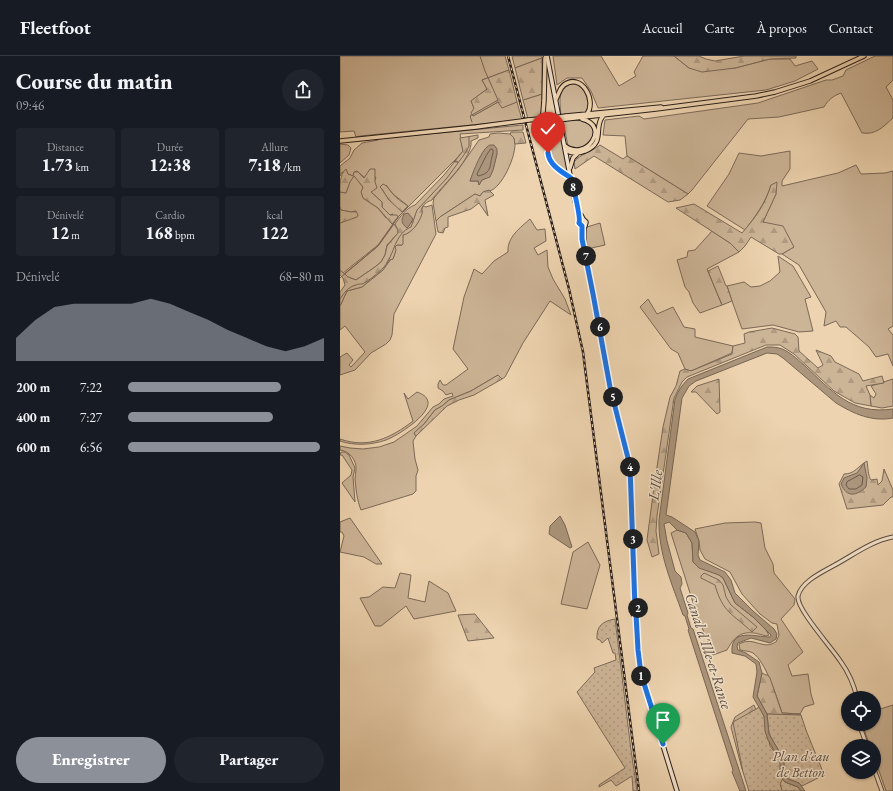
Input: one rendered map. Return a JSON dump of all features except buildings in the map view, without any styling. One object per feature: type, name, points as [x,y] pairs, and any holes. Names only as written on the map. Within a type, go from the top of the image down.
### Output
[{"type":"main road","points":[[547,56],[576,201],[582,219],[586,222],[586,224],[582,226]]},
{"type":"main road","points":[[541,119],[544,110],[545,58],[547,56]]},
{"type":"main road","points":[[340,141],[509,123],[536,122],[587,114],[604,114],[737,100],[775,92],[810,81],[864,56]]},
{"type":"main road","points":[[556,99],[564,85],[573,82],[579,83],[586,90],[588,96],[590,108],[587,114]]},
{"type":"main road","points":[[566,118],[579,118],[604,114]]},
{"type":"main road","points":[[570,168],[573,158],[596,144],[599,135],[600,121],[604,114]]},
{"type":"main road","points":[[566,146],[570,150],[575,150],[590,145],[595,136],[593,125],[596,116]]},
{"type":"main road","points":[[579,118],[587,120],[593,125]]},
{"type":"main road","points":[[528,122],[541,119],[552,120]]},
{"type":"main road","points":[[552,120],[547,125],[549,138],[549,160],[554,166],[571,178]]},
{"type":"main road","points":[[536,122],[547,130]]},
{"type":"main road","points":[[566,152],[578,154]]},
{"type":"main road","points":[[582,219],[579,223],[582,226],[583,241],[610,387],[630,466],[635,608],[639,608],[639,614],[636,614],[641,674],[677,791]]},
{"type":"street","points":[[855,691],[853,683],[842,662],[803,611],[799,603],[799,595],[804,586],[816,575],[872,544],[893,537]]},
{"type":"street","points":[[878,779],[882,791]]},
{"type":"green space","points":[[340,56],[505,56],[509,70],[482,80],[487,89],[471,101],[474,108],[473,116],[498,102],[502,107],[517,102],[522,120],[356,137],[354,131],[340,132]]},
{"type":"green space","points":[[512,56],[541,56],[542,58],[515,68]]},
{"type":"green space","points":[[553,56],[601,56],[619,86],[636,76],[634,72],[643,56],[674,56],[689,68],[735,68],[770,59],[790,59],[795,66],[812,61],[818,69],[795,81],[766,90],[598,108],[591,91],[582,78],[567,78],[557,85]]},
{"type":"green space","points":[[674,56],[699,56],[715,61],[744,56],[796,56],[796,58],[770,59],[735,68],[702,72],[689,68]]},
{"type":"green space","points":[[875,56],[893,56],[893,80],[886,87],[893,100],[893,118],[882,127],[875,132],[862,133],[841,93],[831,98],[824,107],[779,117],[748,119],[688,194],[627,156],[625,136],[603,135],[605,120],[639,116],[644,119],[758,103],[826,80],[832,80],[843,76],[846,70]]},
{"type":"green space","points":[[542,58],[542,94],[523,100],[515,68]]},
{"type":"green space","points":[[509,70],[517,102],[502,108],[498,102],[473,116],[471,113],[474,108],[471,101],[487,89],[482,80]]},
{"type":"green space","points":[[570,84],[580,86],[584,90],[589,104],[585,113],[561,115],[561,93]]},
{"type":"green space","points":[[542,94],[542,110],[540,117],[528,119],[523,100]]},
{"type":"green space","points":[[575,120],[590,124],[594,133],[591,143],[577,149],[568,146],[563,121]]},
{"type":"green space","points":[[558,121],[568,173],[554,163],[550,153],[548,126],[552,122]]},
{"type":"green space","points":[[523,125],[523,130],[460,134],[463,151],[398,217],[378,245],[343,273],[340,270],[340,223],[348,219],[356,211],[351,212],[341,210],[340,192],[346,193],[353,176],[342,172],[340,176],[340,166],[350,158],[354,150],[362,143],[378,140],[376,139]],"holes":[[[357,171],[365,178],[376,177],[371,192],[382,202],[382,207],[390,215],[393,214],[386,218],[378,208],[363,198],[363,187],[353,174]],[[386,185],[393,194],[408,206],[389,200],[382,189]]]},
{"type":"green space","points":[[511,132],[523,132],[526,143],[515,144],[514,138],[510,134]]},
{"type":"green space","points":[[490,134],[510,134],[514,138],[514,150],[506,174],[497,187],[483,192],[480,196],[475,194],[436,221],[433,203],[434,198],[458,170],[479,140],[489,137]],"holes":[[[488,146],[497,154],[493,170],[489,176],[482,180],[479,185],[478,181],[470,181],[482,154]]]},
{"type":"green space","points":[[478,135],[478,138],[471,141],[470,148],[463,163],[432,200],[426,203],[422,209],[421,217],[412,230],[403,235],[403,244],[395,247],[396,250],[393,259],[390,260],[383,270],[362,287],[347,291],[340,306],[340,292],[345,285],[343,278],[340,275],[340,270],[348,277],[356,280],[381,262],[385,255],[387,246],[398,233],[395,224],[399,218],[406,210],[415,205],[444,175],[463,151],[460,138]]},
{"type":"green space","points":[[340,144],[348,145],[351,148],[349,155],[340,163]]},
{"type":"green space","points":[[600,145],[623,159],[627,156],[688,194],[680,200],[668,202],[594,156],[575,169],[574,162],[577,159]]},
{"type":"green space","points":[[790,151],[790,169],[782,181],[782,186],[838,173],[856,165],[861,174],[885,173],[893,171],[893,326],[888,329],[893,335],[893,366],[888,354],[876,357],[869,347],[846,327],[840,327],[836,321],[824,326],[826,312],[799,265],[782,254],[794,247],[763,222],[776,194],[771,185],[763,204],[745,230],[707,206],[729,174],[739,153],[761,156]]},
{"type":"green space","points":[[346,169],[348,174],[353,176],[354,172],[357,171],[364,178],[370,169],[375,169],[375,182],[377,188],[371,192],[382,202],[382,207],[390,215],[397,215],[398,217],[392,224],[378,208],[363,198],[361,192],[363,187],[354,176],[346,193],[340,192],[341,176]]},
{"type":"green space","points":[[777,182],[776,194],[763,222],[783,226],[794,247],[782,254],[779,254],[751,237],[739,252],[730,243],[676,208],[694,204],[742,233],[759,211],[766,199],[771,185]]},
{"type":"green space","points":[[383,184],[398,199],[408,206],[402,212],[389,200],[380,187]]},
{"type":"green space","points":[[489,190],[494,195],[485,200],[488,216],[479,203],[471,209],[448,217],[448,227],[445,228],[443,233],[438,232],[436,221],[440,217],[475,194],[480,196],[483,192]]},
{"type":"green space","points":[[432,205],[436,234],[394,314],[392,335],[390,340],[371,353],[355,370],[340,375],[340,357],[347,353],[353,360],[349,365],[351,367],[365,352],[345,326],[340,330],[340,306],[347,291],[362,287],[383,270],[390,260],[393,259],[395,247],[397,245],[402,245],[403,235],[407,234],[417,224],[421,216],[422,208],[424,206],[426,207]]},
{"type":"green space","points":[[340,207],[341,210],[351,212],[356,211],[358,215],[357,217],[340,223]]},
{"type":"green space","points":[[530,219],[537,230],[545,229],[546,241],[534,248],[538,255],[547,250],[548,267],[553,279],[565,299],[571,315],[550,301],[523,343],[505,377],[502,379],[498,375],[471,391],[449,400],[435,410],[424,424],[414,433],[416,436],[413,441],[418,470],[416,476],[416,491],[413,494],[361,510],[355,479],[356,466],[354,460],[349,454],[340,450],[340,446],[363,449],[379,447],[394,442],[417,426],[433,407],[444,399],[453,396],[452,393],[446,395],[438,388],[438,384],[440,380],[443,385],[446,385],[468,369],[453,349],[464,297],[474,269],[482,274],[494,261],[508,252],[508,247],[512,237],[518,229]]},
{"type":"green space","points":[[600,223],[605,245],[587,249],[587,227]]},
{"type":"green space","points":[[394,224],[398,230],[398,233],[387,245],[385,255],[381,262],[356,280],[344,274],[378,246]]},
{"type":"green space","points":[[712,231],[730,243],[739,252],[707,269],[722,305],[700,313],[685,287],[677,260],[687,257],[688,251],[695,250]]},
{"type":"green space","points":[[778,256],[793,266],[811,297],[805,299],[813,331],[799,332],[773,325],[742,329],[727,286],[744,282],[751,287],[760,286],[770,281],[780,272]]},
{"type":"green space","points":[[718,266],[732,301],[722,305],[708,271]]},
{"type":"green space","points":[[648,299],[657,314],[673,307],[684,327],[695,329],[695,337],[733,346],[732,353],[691,371],[685,369],[678,353],[671,349],[640,307]]},
{"type":"green space","points":[[772,328],[795,334],[798,337],[799,351],[818,368],[823,365],[816,350],[831,356],[835,362],[859,374],[863,381],[882,376],[884,383],[866,386],[870,395],[871,406],[855,403],[834,391],[794,354],[780,345],[766,345],[687,377],[682,382],[674,398],[657,516],[656,531],[659,554],[652,557],[647,540],[663,427],[670,397],[676,386],[680,371],[685,369],[691,371],[732,354],[733,346],[745,343],[744,334]]},
{"type":"green space","points":[[498,375],[502,379],[474,395],[447,406],[416,436],[414,433],[424,424],[435,410],[449,400],[471,391]]},
{"type":"green space","points":[[719,379],[720,412],[717,414],[696,392],[691,392],[697,386]]},
{"type":"green space","points":[[893,379],[893,406],[882,408],[871,406],[870,395],[874,398],[876,394],[871,386]]},
{"type":"green space","points":[[417,392],[427,398],[427,407],[424,413],[405,430],[386,440],[375,443],[357,444],[340,441],[340,439],[360,443],[370,442],[388,437],[405,427],[413,421],[404,393],[408,399]]},
{"type":"green space","points":[[341,452],[345,452],[349,455],[355,468],[353,477],[355,502],[342,483],[351,475],[352,470],[342,455],[340,455]]},
{"type":"green space","points":[[867,461],[870,478],[871,480],[877,479],[878,485],[882,481],[884,469],[893,490],[893,497],[891,497],[883,505],[847,509],[839,484],[844,474],[851,473]]},
{"type":"green space","points":[[350,518],[382,564],[376,564],[364,557],[340,552],[344,536],[342,532],[340,532],[340,522]]},
{"type":"green space","points":[[725,523],[761,523],[765,548],[773,564],[774,573],[795,599],[794,605],[781,619],[803,652],[788,665],[792,676],[808,674],[814,704],[804,707],[800,714],[782,713],[767,672],[758,658],[749,651],[740,650],[739,644],[746,641],[767,645],[776,642],[779,635],[777,624],[772,623],[760,614],[742,594],[730,572],[705,559],[700,550],[695,529]]},
{"type":"green space","points":[[677,530],[686,533],[692,543],[693,562],[723,578],[735,603],[764,627],[769,635],[766,636],[753,633],[743,634],[735,639],[727,650],[713,655],[697,615],[671,533]]},
{"type":"green space","points":[[588,542],[600,565],[587,609],[561,604],[573,552]]},
{"type":"green space","points":[[400,573],[411,575],[408,598],[425,602],[429,581],[448,593],[456,611],[414,619],[406,606],[381,626],[375,626],[360,598],[369,597],[383,587],[395,588]]},
{"type":"green space","points":[[704,573],[719,580],[723,585],[726,597],[731,605],[757,627],[752,632],[725,607],[715,585],[701,578]]},
{"type":"green space","points":[[475,614],[494,638],[468,641],[458,615]]},
{"type":"green space","points":[[615,619],[637,791],[633,791],[632,776],[616,786],[611,780],[599,787],[599,785],[625,768],[577,692],[595,672],[594,668],[616,660],[615,653],[613,653],[608,638],[602,643],[597,639],[599,627],[607,621]]},
{"type":"green space","points":[[762,673],[768,675],[770,678],[782,713],[801,715],[767,714],[757,696]]},
{"type":"green space","points":[[754,705],[756,710],[746,776],[742,769],[731,727],[735,717]]},
{"type":"green space","points":[[893,705],[893,791],[886,791],[881,776],[881,739],[867,739],[865,731],[881,731],[881,709]]},
{"type":"green space","name":"Plan d'eau de Betton","points":[[759,706],[764,716],[770,746],[780,760],[782,779],[785,782],[798,787],[801,791],[749,791],[743,772],[733,722]]},
{"type":"green space","name":"Plan d'eau de Betton","points":[[767,714],[801,715],[824,775],[802,786],[799,783],[788,779],[784,774],[784,760],[769,734]]},
{"type":"water","points":[[490,145],[494,145],[497,149],[493,170],[490,177],[482,180],[479,185],[478,181],[470,181],[481,155]]},
{"type":"water","points":[[408,213],[413,219],[407,228],[402,220],[404,214]]},
{"type":"water","points":[[767,347],[779,348],[789,353],[833,392],[854,405],[878,410],[893,409],[893,418],[878,419],[856,414],[836,403],[783,358],[777,354],[767,353],[696,381],[689,386],[682,398],[666,515],[672,517],[695,532],[699,541],[698,555],[700,560],[725,572],[731,580],[735,593],[774,629],[777,634],[776,639],[770,643],[751,638],[738,643],[737,646],[738,650],[746,653],[759,662],[762,673],[757,696],[767,714],[769,734],[784,760],[784,774],[788,779],[799,783],[805,791],[801,791],[798,787],[785,782],[780,776],[780,760],[768,740],[765,731],[764,716],[753,697],[757,672],[756,664],[745,656],[732,653],[732,645],[739,637],[751,635],[770,637],[771,635],[753,617],[735,603],[723,578],[719,575],[699,568],[693,562],[692,543],[686,533],[677,530],[669,522],[664,524],[667,541],[675,571],[681,577],[682,584],[680,588],[691,628],[693,629],[746,791],[740,791],[732,772],[733,770],[688,630],[685,616],[683,615],[666,568],[659,532],[659,520],[675,399],[679,391],[688,379]]},
{"type":"water","points":[[864,463],[867,478],[866,487],[855,494],[846,492],[841,484],[844,478],[857,473]]},
{"type":"water","points":[[560,516],[565,525],[572,547],[570,548],[549,534],[550,526]]},
{"type":"waterway","points":[[472,122],[470,116],[498,100],[480,56]]},
{"type":"waterway","points":[[340,299],[348,289],[357,284],[365,283],[388,262],[401,234],[411,227],[417,210],[447,178],[466,152],[469,146],[469,137]]},
{"type":"waterway","points":[[340,278],[378,246],[399,216],[454,161],[458,162]]},
{"type":"waterway","points":[[782,780],[780,784],[782,790]]},
{"type":"railway","points":[[508,56],[569,289],[583,352],[639,791]]},
{"type":"route","points":[[548,153],[549,160],[552,164],[571,178],[581,220],[579,223],[582,226],[582,239],[610,387],[630,466],[635,608],[639,608],[639,614],[636,614],[638,659],[641,674],[663,744]]},
{"type":"water label","name":"L'Ille","points":[[655,485]]},
{"type":"water label","name":"Canal d'Ille-et-Rance","points":[[709,651]]}]
